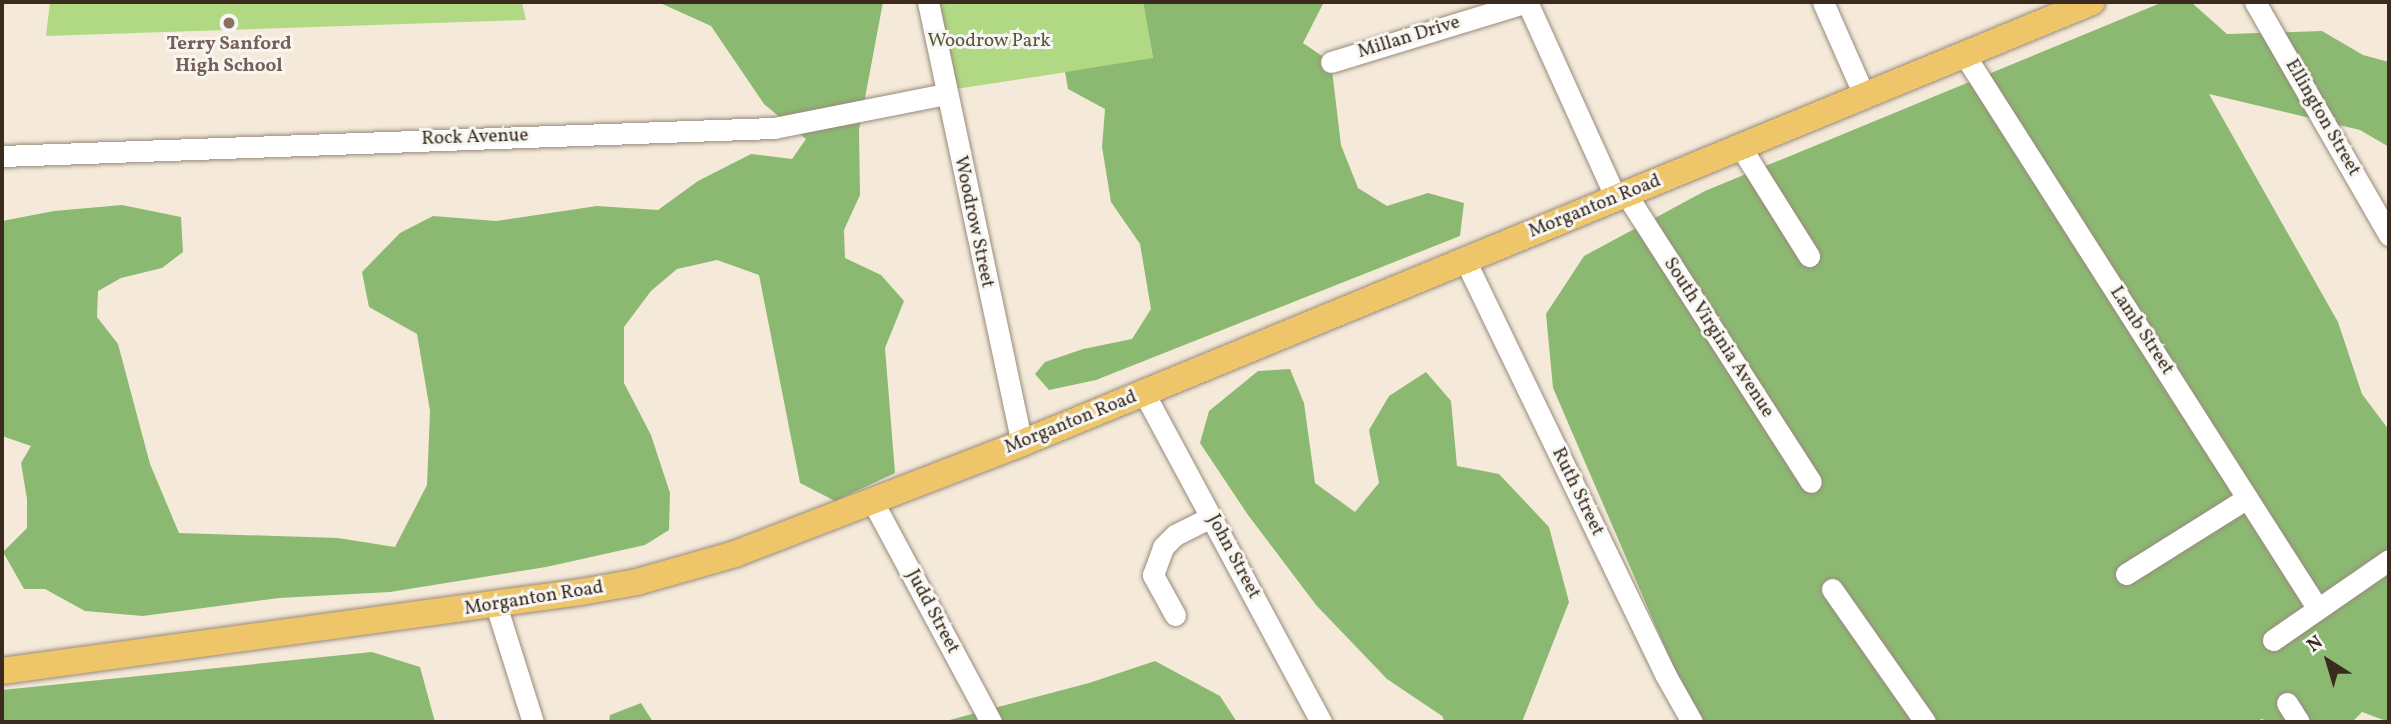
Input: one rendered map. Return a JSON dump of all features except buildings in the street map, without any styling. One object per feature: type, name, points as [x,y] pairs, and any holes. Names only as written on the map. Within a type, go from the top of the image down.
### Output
[{"type":"main road","name":"Morganton Road","points":[[2,671],[496,605],[637,582],[681,571],[873,502],[1022,443],[2092,2]]},
{"type":"street","name":"Woodrow Street","points":[[928,2],[945,94],[1022,443]]},
{"type":"street","name":"Millan Drive","points":[[1331,61],[1527,2]]},
{"type":"street","name":"South Virginia Avenue","points":[[1527,2],[1621,196],[1811,482]]},
{"type":"street","points":[[1823,2],[1864,95]]},
{"type":"street","name":"Ellington Street","points":[[2255,2],[2389,235]]},
{"type":"street","name":"Lamb Street","points":[[1964,54],[2318,609]]},
{"type":"street","name":"Rock Avenue","points":[[2,156],[774,128],[945,94]]},
{"type":"street","points":[[1740,146],[1809,257]]},
{"type":"street","name":"Ruth Street","points":[[1465,260],[1658,661],[1692,722]]},
{"type":"street","name":"John Street","points":[[1144,393],[1321,722]]},
{"type":"street","points":[[2126,574],[2247,498]]},
{"type":"street","name":"Judd Street","points":[[873,502],[991,722]]},
{"type":"street","points":[[1175,615],[1153,575],[1163,547],[1175,535],[1212,517]]},
{"type":"street","points":[[2273,640],[2389,559]]},
{"type":"street","points":[[1832,589],[1925,722]]},
{"type":"street","points":[[496,605],[533,722]]},
{"type":"street","points":[[2287,703],[2299,722]]},
{"type":"green space","name":"Terry Sanford High School","points":[[50,2],[522,2],[526,20],[46,36]]},
{"type":"green space","points":[[658,2],[883,2],[859,130],[860,195],[844,230],[845,258],[881,275],[904,301],[885,348],[895,473],[835,501],[800,483],[759,275],[717,260],[677,269],[651,291],[624,327],[624,383],[651,435],[670,493],[669,530],[645,545],[546,567],[390,592],[279,598],[143,616],[85,611],[45,589],[24,589],[3,552],[27,528],[27,499],[21,463],[31,446],[2,436],[2,221],[54,211],[122,205],[181,217],[183,252],[162,268],[121,278],[98,291],[97,317],[118,344],[150,464],[179,533],[338,538],[395,547],[427,485],[430,411],[417,334],[369,307],[362,272],[400,233],[433,216],[496,221],[597,206],[658,210],[698,181],[751,154],[792,159],[806,139],[764,104],[711,26]]},
{"type":"green space","name":"Woodrow Park","points":[[938,2],[1143,2],[1153,59],[956,89]]},
{"type":"green space","points":[[1143,2],[1324,2],[1303,43],[1331,62],[1341,145],[1358,188],[1387,206],[1428,193],[1464,203],[1460,236],[1096,380],[1049,390],[1035,374],[1045,362],[1083,349],[1132,339],[1151,309],[1140,244],[1111,202],[1102,147],[1105,109],[1068,89],[1065,72],[1153,58]]},
{"type":"green space","points":[[2163,2],[2191,2],[2227,34],[2322,31],[2363,55],[2389,62],[2389,147],[2360,130],[2209,94],[2338,322],[2362,394],[2389,430],[2389,722],[2362,712],[2352,722],[2274,722],[2261,719],[2257,722],[1697,722],[1553,388],[1546,314],[1584,256],[1705,191]]},
{"type":"green space","points":[[1290,369],[1304,403],[1315,483],[1355,512],[1379,483],[1369,430],[1389,396],[1426,372],[1451,401],[1457,466],[1499,474],[1549,527],[1569,602],[1522,722],[1445,722],[1442,716],[1387,679],[1316,605],[1248,515],[1200,443],[1209,411],[1258,371]]},
{"type":"green space","points":[[372,652],[420,667],[435,722],[2,722],[2,690]]},
{"type":"green space","points":[[1155,661],[1220,696],[1237,722],[942,722],[1089,683]]},
{"type":"green space","points":[[641,703],[653,722],[609,722],[610,715]]},
{"type":"place","name":"Terry Sanford High School","points":[[229,23]]}]
